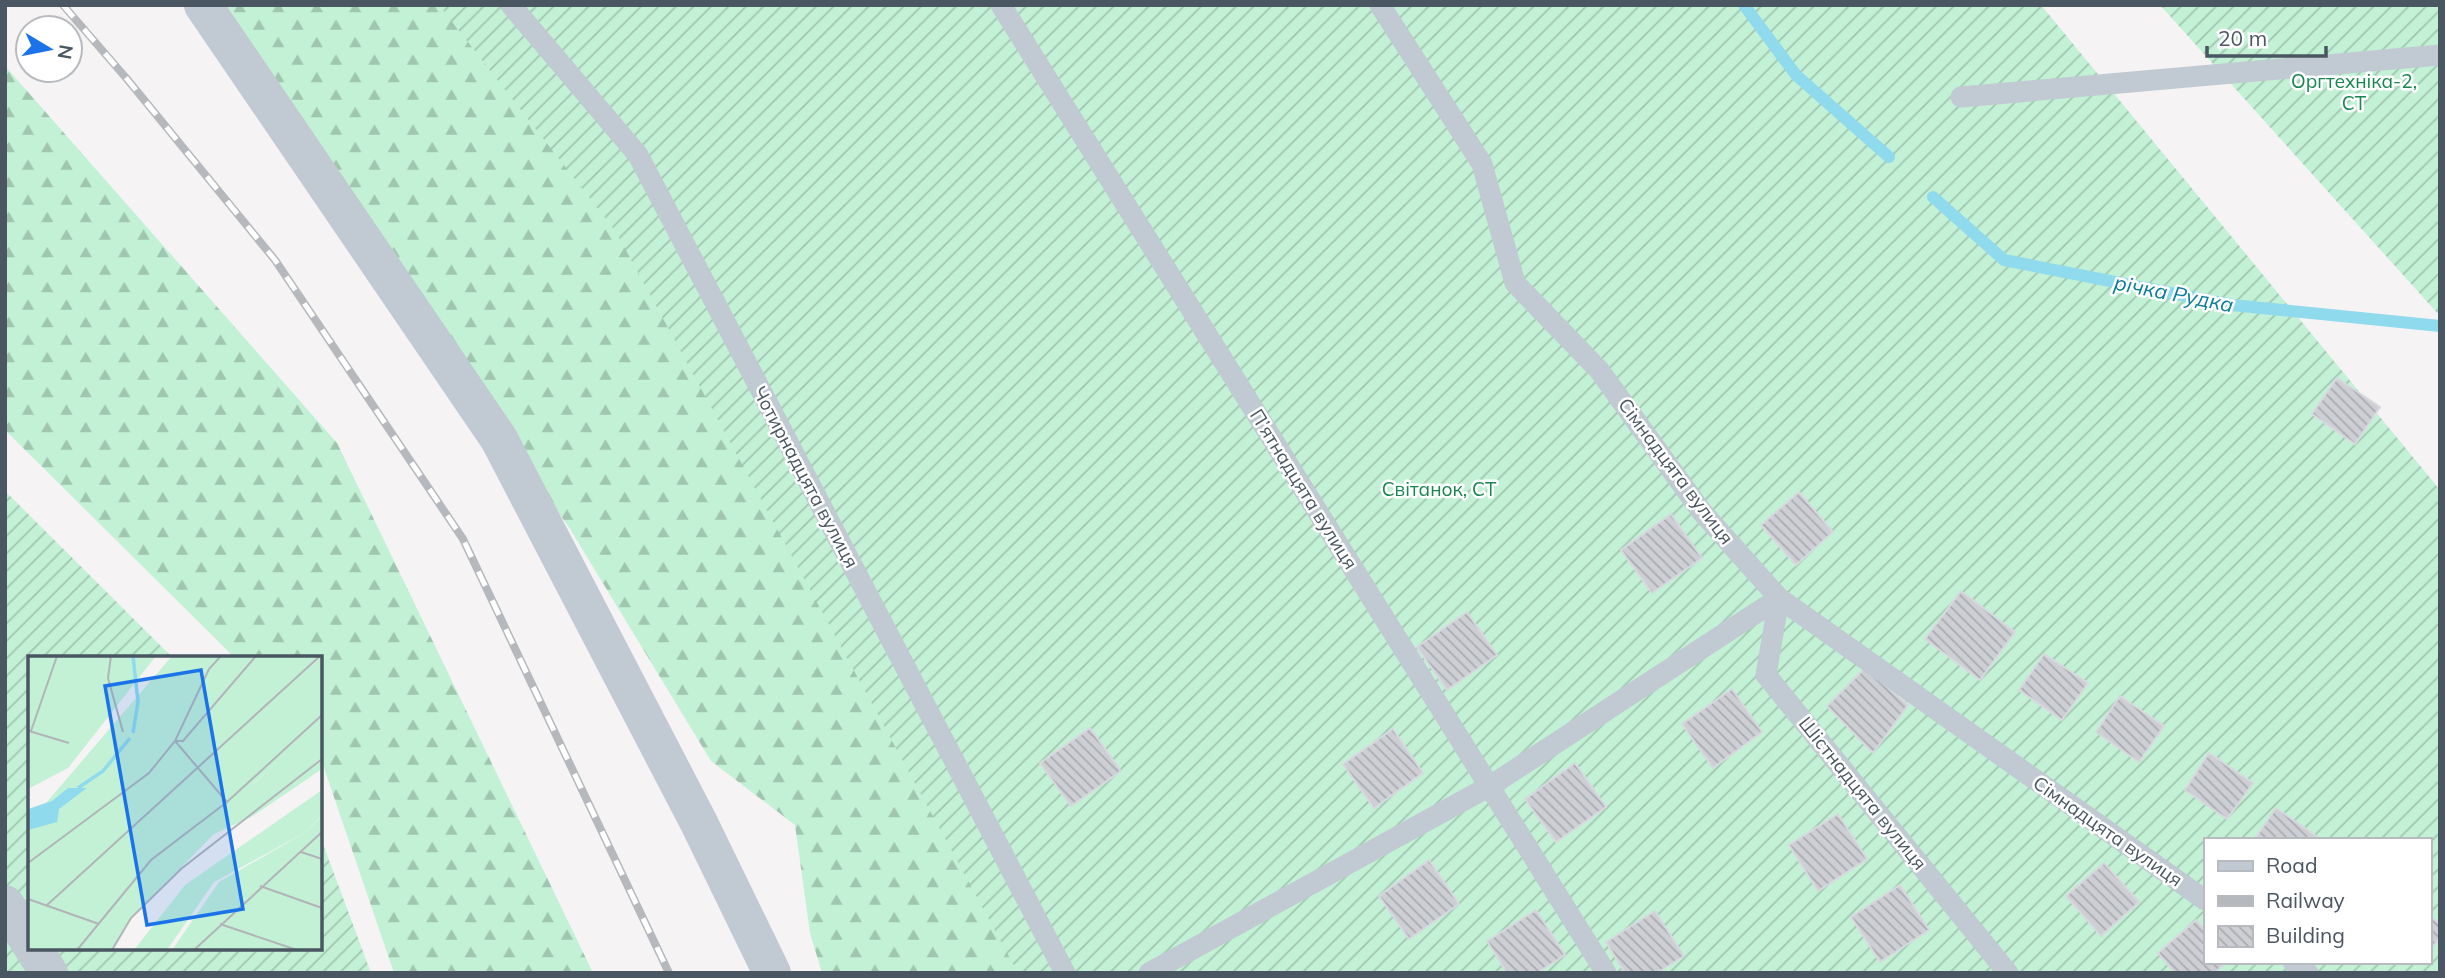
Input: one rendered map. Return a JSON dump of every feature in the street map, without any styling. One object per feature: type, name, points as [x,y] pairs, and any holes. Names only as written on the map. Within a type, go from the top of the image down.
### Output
[{"type":"street","points":[[203,5],[499,439],[699,823],[772,973]]},
{"type":"street","points":[[5,904],[28,940]]},
{"type":"street","points":[[34,950],[49,973]]},
{"type":"lane","name":"Чотирнадцята вулиця","points":[[511,5],[638,155],[1065,973]]},
{"type":"lane","name":"П’ятнадцята вулиця","points":[[1001,5],[1606,973]]},
{"type":"lane","name":"Сімнадцята вулиця","points":[[1380,5],[1482,164],[1515,283],[1599,370],[1702,512],[1779,598],[2204,899]]},
{"type":"lane","points":[[1961,97],[2440,55]]},
{"type":"lane","points":[[1149,973],[1490,786],[1779,598]]},
{"type":"lane","name":"Шістнадцята вулиця","points":[[1779,598],[1766,675],[2008,973]]},
{"type":"green space","points":[[205,5],[488,5],[830,524],[1025,973],[822,973],[810,933],[795,825],[711,761],[570,529]]},
{"type":"green space","name":"Світанок, СТ","points":[[439,5],[2041,5],[2440,490],[2440,973],[1018,973],[616,232]]},
{"type":"green space","name":"Оргтехніка-2, СТ","points":[[2160,5],[2440,5],[2440,316]]},
{"type":"green space","points":[[5,66],[14,76],[14,84],[21,84],[337,443],[593,973],[394,973],[322,762],[322,656],[233,656],[5,430]]},
{"type":"green space","points":[[5,491],[171,656],[28,656],[28,950],[322,950],[322,841],[371,973],[5,973]]},
{"type":"building","points":[[2337,378],[2380,407],[2355,444],[2312,414]]},
{"type":"building","points":[[1799,492],[1833,532],[1796,565],[1761,525]]},
{"type":"building","points":[[1671,514],[1702,558],[1652,593],[1621,550]]},
{"type":"building","points":[[1961,591],[2015,632],[1980,680],[1925,639]]},
{"type":"building","points":[[1467,612],[1497,655],[1447,690],[1417,647]]},
{"type":"building","points":[[2044,654],[2088,683],[2062,720],[2019,690]]},
{"type":"building","points":[[1865,668],[1908,705],[1873,753],[1827,706]]},
{"type":"building","points":[[1732,689],[1762,732],[1713,768],[1682,724]]},
{"type":"building","points":[[2120,696],[2164,726],[2139,762],[2096,732]]},
{"type":"building","points":[[1090,728],[1121,771],[1071,806],[1040,763]]},
{"type":"building","points":[[1393,729],[1423,773],[1374,808],[1343,764]]},
{"type":"building","points":[[2209,753],[2253,783],[2227,819],[2185,790]]},
{"type":"building","points":[[1575,763],[1606,807],[1556,842],[1525,799]]},
{"type":"building","points":[[2276,808],[2319,838],[2255,838]]},
{"type":"building","points":[[1838,814],[1867,859],[1818,891],[1789,845]]},
{"type":"building","points":[[1429,860],[1459,904],[1409,939],[1379,896]]},
{"type":"building","points":[[2104,863],[2139,902],[2101,936],[2066,896]]},
{"type":"building","points":[[1900,885],[1929,930],[1880,962],[1851,917]]},
{"type":"building","points":[[1536,910],[1565,955],[1537,973],[1507,973],[1487,941]]},
{"type":"building","points":[[1655,911],[1684,956],[1657,973],[1625,973],[1606,942]]},
{"type":"building","points":[[2431,917],[2440,923],[2440,937],[2431,949]]},
{"type":"building","points":[[2196,920],[2204,929],[2204,964],[2224,964],[2215,973],[2175,973],[2158,953]]},
{"type":"waterway","name":"річка Рудка","points":[[1744,5],[1796,75],[1889,157]]},
{"type":"waterway","name":"річка Рудка","points":[[1933,197],[2004,260],[2232,305],[2440,326]]},
{"type":"railway","points":[[63,5],[275,260],[463,539],[669,973]]}]
